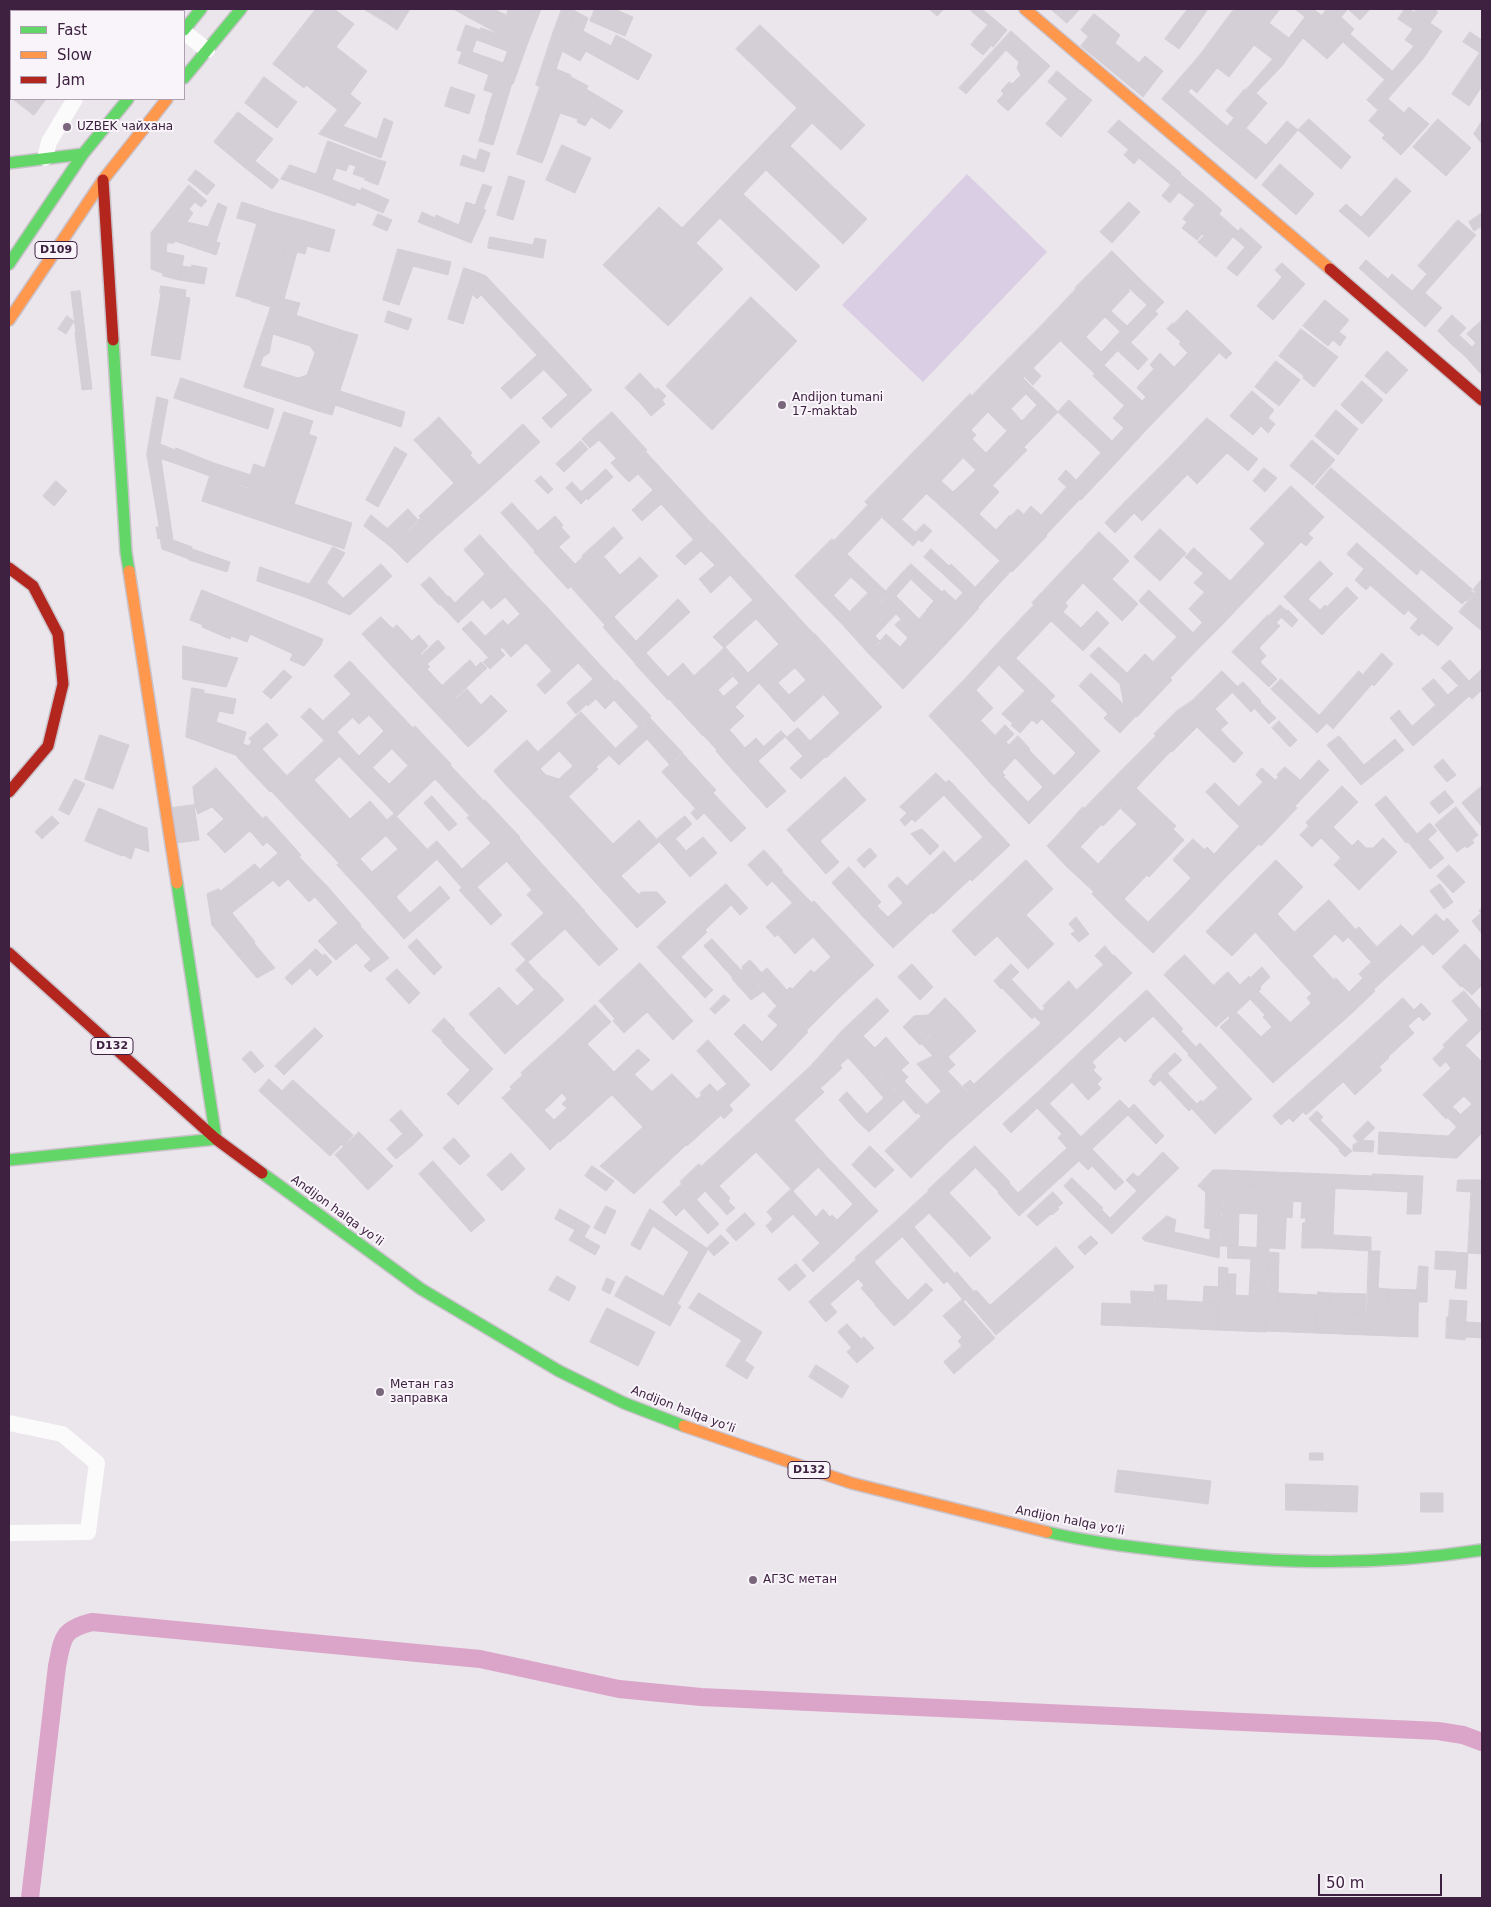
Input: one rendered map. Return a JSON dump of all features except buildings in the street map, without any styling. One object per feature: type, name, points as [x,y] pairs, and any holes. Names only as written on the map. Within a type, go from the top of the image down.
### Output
[{"type":"main road","points":[[185,30],[201,9]]},
{"type":"main road","points":[[185,77],[241,9]]},
{"type":"main road","points":[[1025,9],[1482,400]]},
{"type":"main road","name":"D109","points":[[9,264],[83,154],[127,100]]},
{"type":"main road","name":"D109","points":[[9,320],[103,180],[166,100]]},
{"type":"main road","points":[[9,163],[83,154]]},
{"type":"main road","points":[[9,1160],[216,1139],[126,552],[103,180]]},
{"type":"main road","points":[[9,568],[33,586],[58,634],[63,684],[48,746],[9,792]]},
{"type":"main road","name":"Andijon halqa yo‘li","points":[[9,953],[216,1139],[421,1289],[559,1371],[624,1403],[774,1459],[868,1487],[1050,1533],[1141,1548],[1236,1560],[1332,1563],[1431,1558],[1482,1550]]},
{"type":"street","points":[[185,32],[206,50]]},
{"type":"street","points":[[46,158],[49,142],[74,100]]},
{"type":"street","points":[[9,1423],[62,1434],[97,1463],[88,1532],[9,1533]]},
{"type":"shaded area","points":[[967,174],[1047,252],[923,382],[842,305]]},
{"type":"waterway","points":[[30,1898],[57,1666],[61,1648],[65,1636],[69,1632],[74,1628],[92,1622],[480,1659],[619,1689],[701,1697],[1438,1731],[1463,1735],[1482,1742]]},
{"type":"traffic: fast","points":[[185,29],[201,9]]},
{"type":"traffic: fast","points":[[185,77],[241,9]]},
{"type":"traffic: fast","points":[[9,264],[83,154],[127,100]]},
{"type":"traffic: fast","points":[[9,163],[83,154]]},
{"type":"traffic: fast","points":[[113,340],[126,552],[129,571]]},
{"type":"traffic: fast","points":[[9,1160],[216,1139],[177,883]]},
{"type":"traffic: fast","points":[[262,1173],[421,1289],[559,1371],[624,1403],[684,1426]]},
{"type":"traffic: fast","points":[[1047,1532],[1175,1552],[1291,1561],[1328,1562],[1404,1559],[1482,1550]]},
{"type":"traffic: slow","points":[[1025,9],[1330,269]]},
{"type":"traffic: slow","points":[[9,320],[103,180],[166,100]]},
{"type":"traffic: slow","points":[[129,571],[177,883]]},
{"type":"traffic: slow","points":[[684,1426],[851,1483],[1047,1532]]},
{"type":"traffic: jam","points":[[103,180],[113,340]]},
{"type":"traffic: jam","points":[[1330,269],[1482,400]]},
{"type":"traffic: jam","points":[[9,568],[33,586],[58,634],[63,684],[48,746],[9,792]]},
{"type":"traffic: jam","points":[[9,953],[216,1139],[262,1173]]},
{"type":"place","name":"UZBEK чайхана","points":[[67,127]]},
{"type":"place","name":"Andijon tumani 17-maktab","points":[[782,405]]},
{"type":"place","name":"Метан газ заправка","points":[[380,1392]]},
{"type":"place","name":"АГЗС метан","points":[[753,1580]]}]
